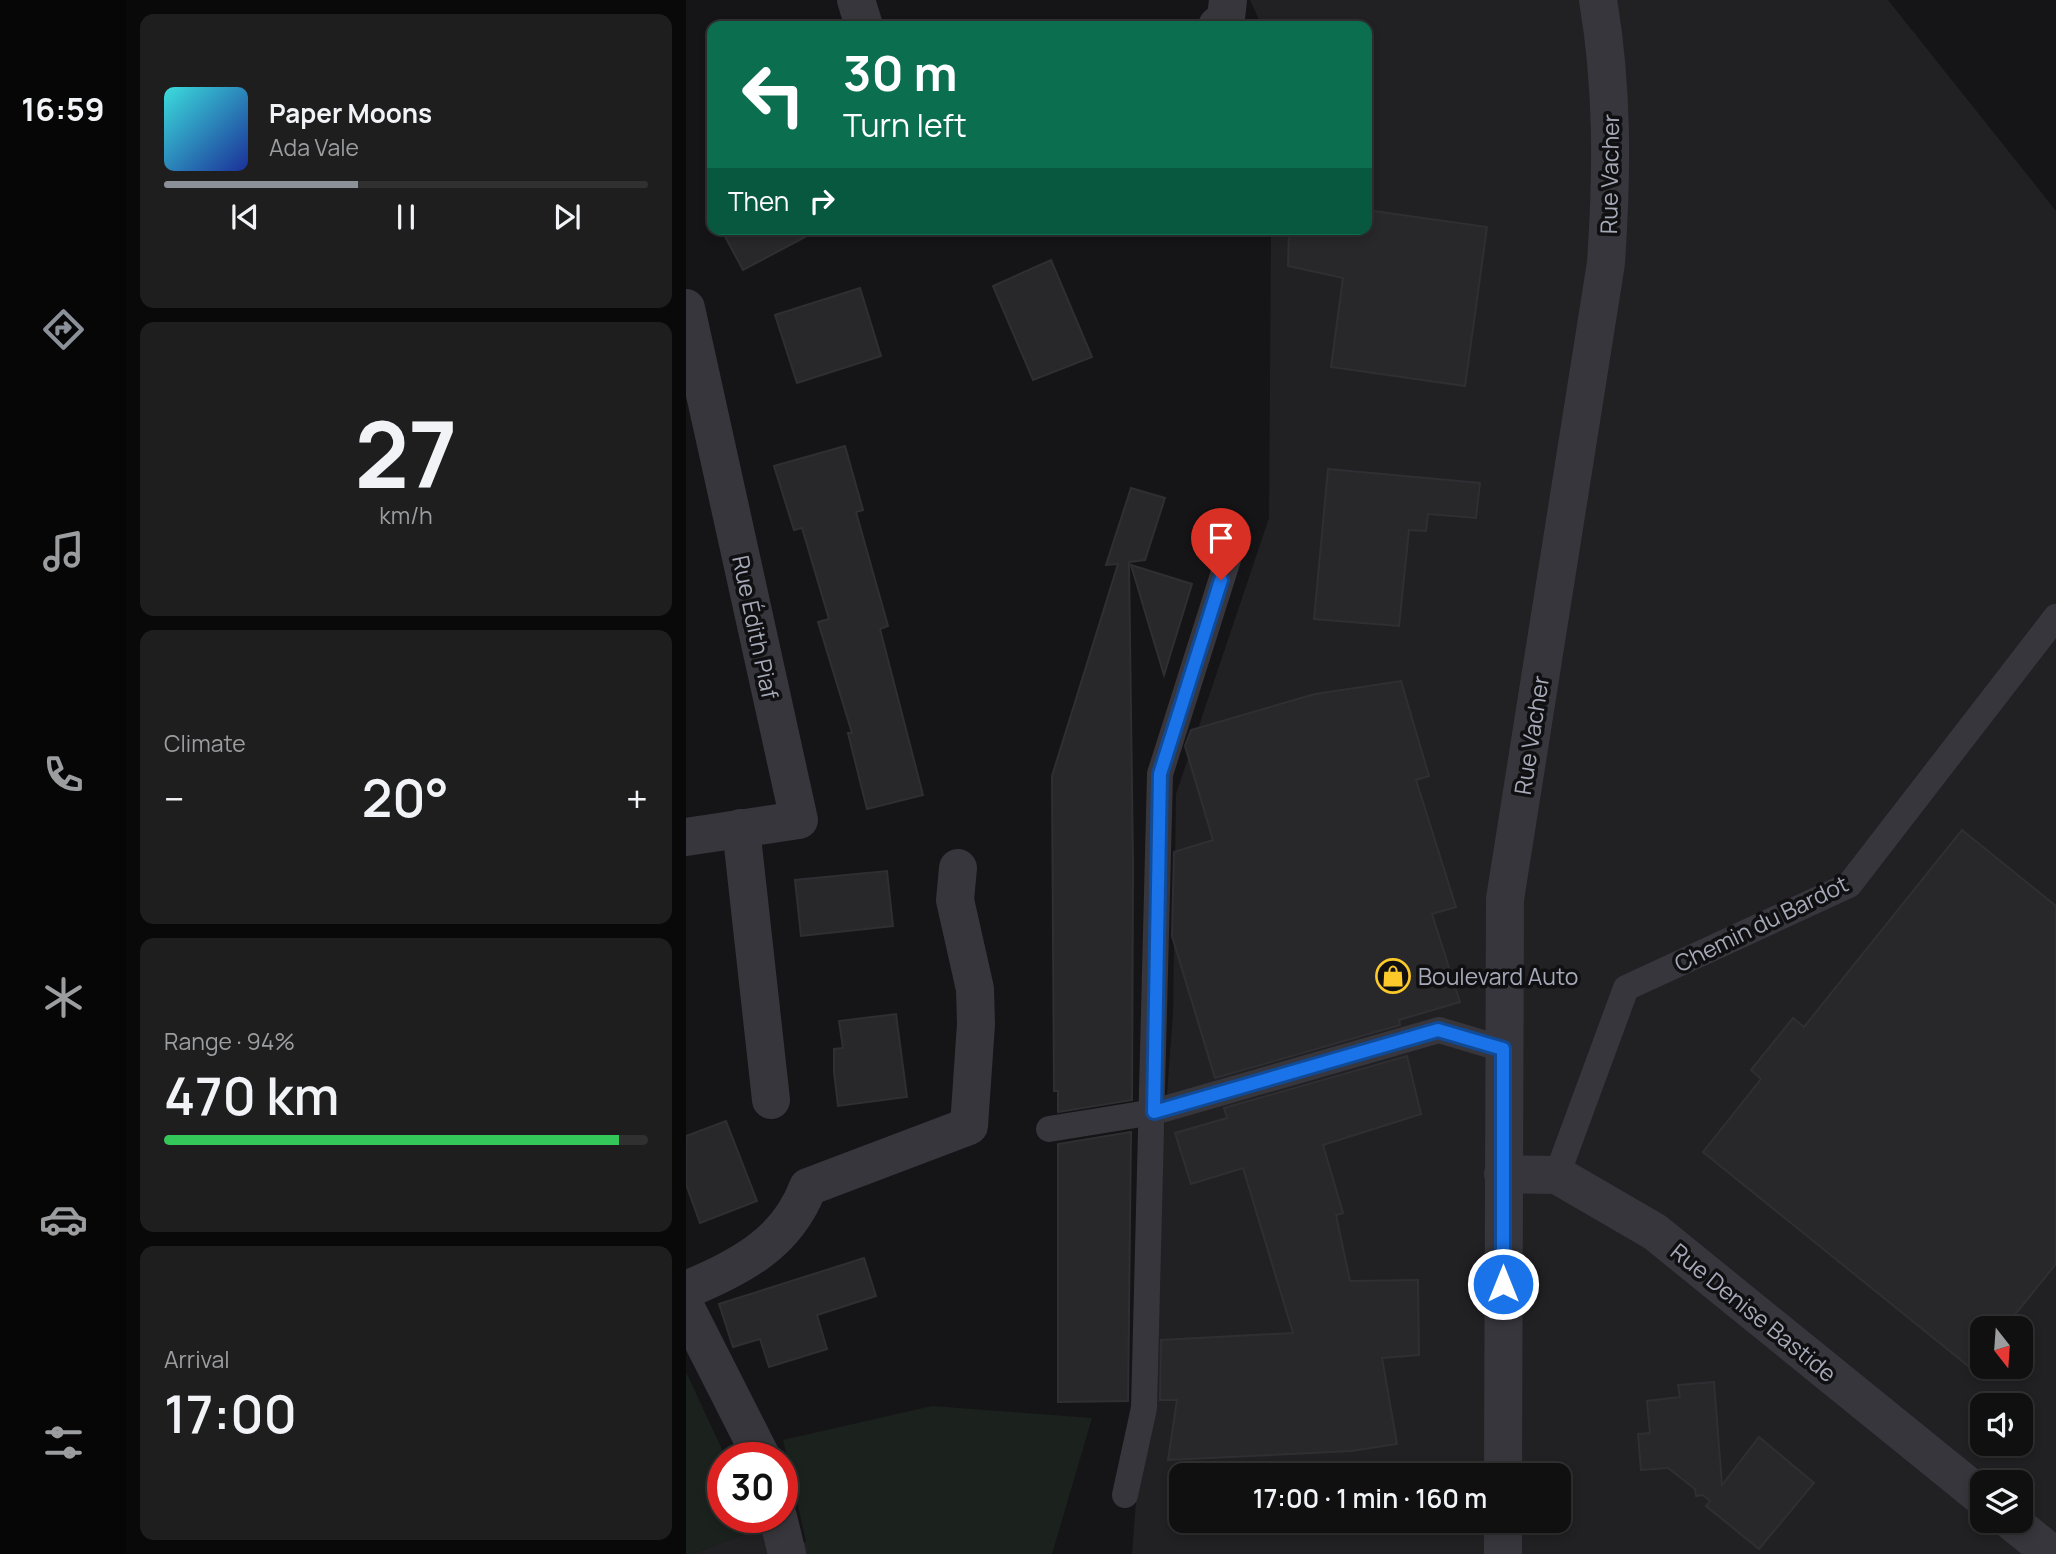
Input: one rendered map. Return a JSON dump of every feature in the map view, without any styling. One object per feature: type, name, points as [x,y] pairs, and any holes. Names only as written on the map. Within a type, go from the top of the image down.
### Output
[{"type":"street","points":[[856,0],[862,21]]},
{"type":"street","points":[[1223,21],[1226,18],[1228,0]]},
{"type":"street","name":"Rue Vacher","points":[[1503,1463],[1504,899],[1606,263],[1613,168],[1609,62],[1598,0]]},
{"type":"street","name":"Rue Édith Piaf","points":[[686,837],[799,820],[687,317]]},
{"type":"street","points":[[741,828],[771,1100]]},
{"type":"street","points":[[686,1290],[739,1267],[771,1245],[800,1209],[808,1187],[969,1126],[976,1024],[975,989],[956,900],[958,868]]},
{"type":"street","name":"Rue Denise Bastide","points":[[1503,1174],[1557,1175],[1654,1232],[1970,1487]]},
{"type":"street","points":[[686,1308],[754,1442]]},
{"type":"street","points":[[782,1533],[787,1554]]},
{"type":"street","points":[[1503,1533],[1503,1554]]},
{"type":"street","points":[[2026,1533],[2052,1554]]},
{"type":"lane","points":[[1125,1495],[1144,1408],[1154,1112],[1160,774],[1237,531]]},
{"type":"lane","name":"Chemin du Bardot","points":[[1557,1175],[1626,988],[1849,885],[2056,617]]},
{"type":"lane","points":[[1049,1129],[1154,1112],[1438,1030],[1503,1049]]},
{"type":"shaded area","points":[[1250,0],[1888,0],[2056,211],[2056,1554],[1132,1554],[1173,1014],[1176,794],[1269,518],[1271,235],[1372,235],[1372,21],[1260,21]]},
{"type":"shaded area","points":[[686,1372],[719,1442],[707,1442],[707,1533],[748,1533],[686,1554]]},
{"type":"shaded area","points":[[932,1406],[1092,1418],[1052,1554],[809,1554],[798,1506],[798,1442],[783,1440]]},
{"type":"shaded area","points":[[748,1533],[762,1533],[861,1554],[692,1554]]},
{"type":"building","points":[[1372,211],[1487,227],[1465,386],[1331,367],[1343,278],[1288,266],[1289,235],[1372,235]]},
{"type":"building","points":[[724,235],[809,235],[743,270]]},
{"type":"building","points":[[1051,260],[1092,357],[1033,380],[993,286]]},
{"type":"building","points":[[860,288],[881,356],[797,383],[775,315]]},
{"type":"building","points":[[845,446],[863,510],[856,512],[888,626],[880,629],[923,795],[867,809],[848,733],[852,733],[818,622],[829,619],[802,528],[794,530],[774,466]]},
{"type":"building","points":[[1328,469],[1480,483],[1476,518],[1428,514],[1426,531],[1409,530],[1399,626],[1314,619]]},
{"type":"building","points":[[1131,488],[1165,498],[1145,560],[1129,562],[1133,865],[1132,1100],[1058,1112],[1058,1091],[1054,1091],[1052,776],[1118,564],[1106,565]]},
{"type":"building","points":[[1131,565],[1192,584],[1164,675]]},
{"type":"building","points":[[1401,681],[1429,776],[1416,780],[1456,907],[1432,914],[1460,1002],[1399,1020],[1400,1025],[1215,1078],[1172,936],[1174,852],[1213,840],[1185,746],[1191,730],[1315,694]]},
{"type":"building","points":[[1962,830],[2056,906],[2056,1264],[2014,1316],[1970,1316],[1970,1368],[1703,1152],[1761,1079],[1751,1070],[1793,1018],[1804,1027]]},
{"type":"building","points":[[887,871],[893,926],[801,936],[795,880]]},
{"type":"building","points":[[896,1014],[907,1097],[838,1106],[834,1049],[843,1048],[839,1021]]},
{"type":"building","points":[[1407,1056],[1421,1114],[1323,1145],[1343,1213],[1336,1215],[1350,1281],[1418,1280],[1419,1355],[1382,1358],[1397,1444],[1351,1451],[1168,1460],[1177,1400],[1160,1400],[1161,1340],[1293,1333],[1243,1168],[1191,1184],[1175,1133],[1227,1118],[1224,1108]]},
{"type":"building","points":[[726,1121],[757,1201],[700,1223],[686,1184],[686,1136]]},
{"type":"building","points":[[1131,1132],[1128,1401],[1058,1402],[1058,1144]]},
{"type":"building","points":[[864,1258],[876,1296],[817,1315],[827,1349],[769,1367],[760,1339],[733,1347],[719,1304]]},
{"type":"building","points":[[1714,1382],[1722,1485],[1759,1437],[1814,1483],[1759,1549],[1706,1506],[1710,1501],[1703,1495],[1696,1496],[1695,1489],[1668,1468],[1641,1470],[1638,1434],[1650,1433],[1647,1401],[1680,1397],[1678,1385]]},
{"type":"place","name":"Boulevard Auto","points":[[1393,976]]},
{"type":"route","points":[[1221,580],[1160,774],[1154,1112],[1438,1030],[1503,1049],[1503,1284]]}]
